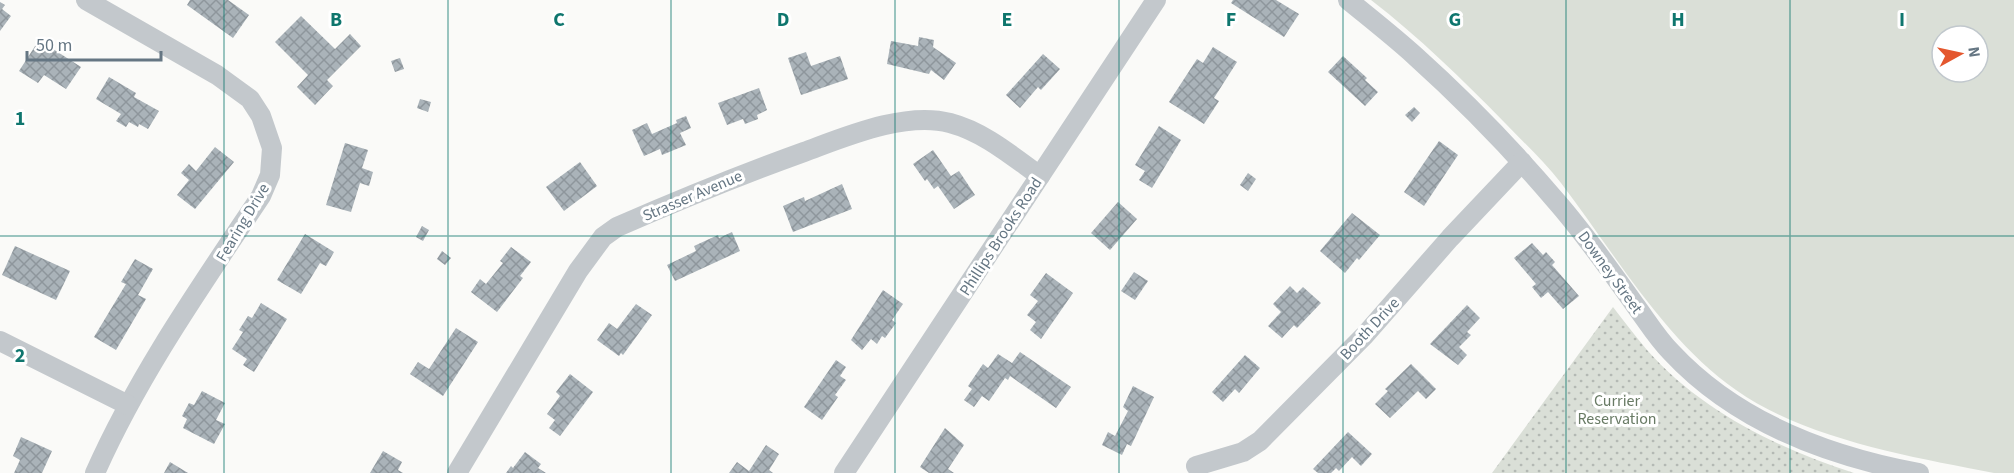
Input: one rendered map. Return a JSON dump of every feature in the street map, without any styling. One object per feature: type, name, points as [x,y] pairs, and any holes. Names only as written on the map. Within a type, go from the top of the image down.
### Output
[{"type":"street","name":"Fearing Drive","points":[[86,0],[217,75],[250,99],[261,116],[272,148],[270,175],[261,196],[166,339],[128,405],[95,473]]},
{"type":"street","name":"Phillips Brooks Road","points":[[844,473],[1156,0]]},
{"type":"street","name":"Downey Street","points":[[1348,0],[1413,54],[1522,162],[1588,239],[1670,352],[1704,382],[1766,424],[1799,440],[1830,452],[1918,473]]},
{"type":"street","name":"Strasser Avenue","points":[[457,473],[578,271],[603,237],[617,227],[725,180],[871,128],[897,122],[948,122],[970,130],[993,142],[1040,176]]},
{"type":"street","name":"Booth Drive","points":[[1196,466],[1243,452],[1260,441],[1365,335],[1450,238],[1522,162]]},
{"type":"street","points":[[0,341],[128,405]]},
{"type":"green space","points":[[1371,0],[2014,0],[2014,473],[1994,473],[1894,453],[1826,434],[1763,407],[1736,390],[1710,370],[1663,321],[1561,183],[1541,160],[1423,44]]},
{"type":"green space","name":"Currier Reservation","points":[[1613,307],[1647,350],[1668,372],[1716,409],[1742,425],[1797,452],[1854,473],[1492,473]]},
{"type":"building","points":[[190,0],[228,0],[249,15],[233,38],[187,5]]},
{"type":"building","points":[[1233,0],[1276,0],[1299,14],[1284,37],[1231,3]]},
{"type":"building","points":[[0,2],[5,5],[2,9],[11,16],[0,31]]},
{"type":"building","points":[[301,16],[335,49],[350,34],[361,46],[327,80],[333,86],[315,105],[297,87],[308,75],[275,42]]},
{"type":"building","points":[[919,37],[934,40],[933,47],[956,63],[944,80],[931,70],[929,74],[887,64],[891,41],[918,46]]},
{"type":"building","points":[[39,40],[81,67],[66,89],[44,75],[38,83],[19,71]]},
{"type":"building","points":[[1213,47],[1237,62],[1214,98],[1219,101],[1204,124],[1169,102],[1197,59],[1203,63]]},
{"type":"building","points":[[806,52],[811,66],[840,56],[848,79],[801,95],[788,58]]},
{"type":"building","points":[[1043,54],[1060,69],[1041,90],[1038,87],[1020,108],[1006,95]]},
{"type":"building","points":[[1343,56],[1367,78],[1365,80],[1378,92],[1365,106],[1328,72]]},
{"type":"building","points":[[400,58],[404,69],[395,72],[391,61]]},
{"type":"building","points":[[109,77],[136,93],[134,97],[159,111],[148,129],[129,122],[126,127],[116,121],[121,114],[96,99]]},
{"type":"building","points":[[759,88],[767,110],[757,115],[758,119],[745,124],[743,119],[727,125],[718,103]]},
{"type":"building","points":[[420,99],[431,102],[428,112],[417,108]]},
{"type":"building","points":[[1414,107],[1420,113],[1412,122],[1405,115]]},
{"type":"building","points":[[686,116],[691,128],[680,133],[686,145],[662,155],[660,149],[644,156],[632,130],[647,123],[652,134],[677,123],[676,120]]},
{"type":"building","points":[[1159,126],[1181,140],[1152,188],[1139,180],[1145,171],[1135,165]]},
{"type":"building","points":[[1439,141],[1458,155],[1424,206],[1404,192]]},
{"type":"building","points":[[345,143],[368,150],[362,168],[373,172],[369,186],[360,183],[351,212],[326,205]]},
{"type":"building","points":[[215,147],[234,162],[195,209],[177,195],[189,180],[181,173],[189,164],[196,171]]},
{"type":"building","points":[[933,150],[951,176],[959,171],[975,195],[954,209],[938,186],[934,189],[913,164]]},
{"type":"building","points":[[580,162],[597,186],[564,211],[546,187]]},
{"type":"building","points":[[1248,173],[1256,179],[1248,191],[1240,185]]},
{"type":"building","points":[[842,184],[852,209],[793,232],[783,206],[804,197],[805,201]]},
{"type":"building","points":[[1118,202],[1137,219],[1110,250],[1091,233]]},
{"type":"building","points":[[1352,213],[1380,235],[1345,273],[1320,251]]},
{"type":"building","points":[[422,226],[429,230],[423,241],[416,237]]},
{"type":"building","points":[[732,232],[740,251],[675,281],[667,265],[696,251],[694,246],[718,235],[719,238]]},
{"type":"building","points":[[305,234],[334,252],[326,266],[320,263],[301,294],[277,280]]},
{"type":"building","points":[[1532,243],[1543,255],[1546,252],[1555,262],[1552,265],[1579,296],[1563,309],[1548,292],[1541,298],[1532,287],[1536,284],[1514,258]]},
{"type":"building","points":[[15,246],[70,271],[56,300],[2,275]]},
{"type":"building","points":[[511,247],[531,262],[520,276],[523,278],[497,312],[471,292],[480,279],[486,284],[503,263],[500,261]]},
{"type":"building","points":[[442,251],[451,258],[445,265],[437,259]]},
{"type":"building","points":[[135,259],[153,269],[138,295],[146,299],[116,350],[94,337],[126,284],[121,282]]},
{"type":"building","points":[[1134,272],[1148,281],[1135,300],[1121,291]]},
{"type":"building","points":[[1046,273],[1073,293],[1041,339],[1030,330],[1036,322],[1027,315],[1038,301],[1030,295]]},
{"type":"building","points":[[1290,286],[1297,293],[1303,287],[1321,303],[1297,328],[1294,325],[1282,338],[1268,326],[1281,312],[1273,304]]},
{"type":"building","points":[[883,290],[903,304],[892,320],[896,323],[885,338],[882,336],[877,344],[871,339],[862,350],[851,340]]},
{"type":"building","points":[[261,303],[287,319],[254,372],[243,365],[247,359],[232,349],[243,332],[239,330],[248,316],[252,318]]},
{"type":"building","points":[[636,304],[652,315],[623,355],[621,353],[619,356],[597,340],[609,323],[617,329]]},
{"type":"building","points":[[1467,305],[1480,318],[1467,332],[1471,335],[1459,347],[1467,355],[1458,365],[1430,344]]},
{"type":"building","points":[[456,328],[478,342],[443,396],[410,374],[418,362],[429,369]]},
{"type":"building","points":[[1020,352],[1071,387],[1056,408],[1010,376],[1008,380],[1005,378],[989,401],[982,396],[974,407],[964,400],[972,389],[968,386],[983,364],[988,368],[998,354],[1012,363]]},
{"type":"building","points":[[1245,355],[1260,368],[1239,393],[1235,389],[1223,402],[1212,392]]},
{"type":"building","points":[[836,360],[846,367],[840,376],[846,380],[835,395],[838,397],[822,420],[804,407]]},
{"type":"building","points":[[1411,364],[1436,389],[1426,399],[1418,391],[1390,418],[1375,404],[1388,391],[1385,389]]},
{"type":"building","points":[[570,374],[593,392],[560,436],[549,428],[555,420],[547,414],[560,396],[556,392]]},
{"type":"building","points":[[1133,386],[1154,397],[1131,446],[1127,444],[1122,455],[1102,445],[1108,432],[1115,436],[1128,411],[1123,407]]},
{"type":"building","points":[[202,391],[225,403],[216,420],[225,424],[214,444],[183,428],[187,419],[182,416],[189,403],[194,405]]},
{"type":"building","points":[[945,428],[964,445],[948,469],[954,473],[929,473],[920,467]]},
{"type":"building","points":[[1348,432],[1372,454],[1361,466],[1352,457],[1339,471],[1336,468],[1331,473],[1318,473],[1313,469]]},
{"type":"building","points":[[21,437],[52,451],[42,473],[14,473],[20,460],[13,456]]},
{"type":"building","points":[[766,445],[779,454],[769,470],[773,473],[729,473],[737,462],[749,471]]},
{"type":"building","points":[[383,451],[402,462],[398,470],[403,473],[370,473]]},
{"type":"building","points":[[525,452],[541,464],[538,468],[546,473],[506,473],[511,466],[513,468]]},
{"type":"building","points":[[170,462],[188,473],[164,473]]}]
